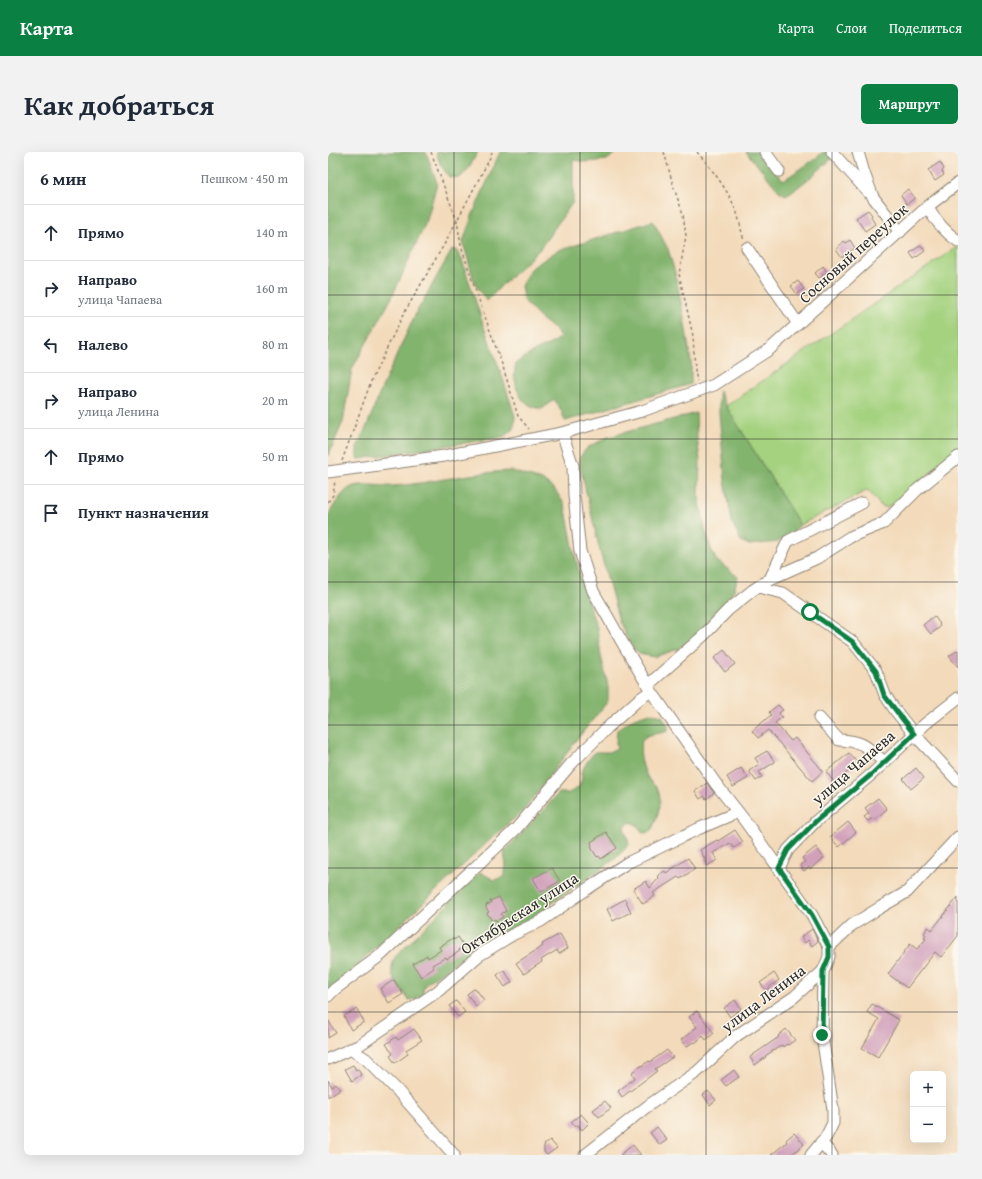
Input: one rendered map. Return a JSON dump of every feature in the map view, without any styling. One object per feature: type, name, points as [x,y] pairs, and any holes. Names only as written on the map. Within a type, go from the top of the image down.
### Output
[{"type":"street","points":[[764,152],[779,171]]},
{"type":"street","points":[[832,152],[873,197],[900,232]]},
{"type":"street","points":[[858,152],[873,197]]},
{"type":"street","name":"Сосновый переулок","points":[[333,471],[444,456],[562,433],[642,411],[714,385],[770,349],[927,208],[958,183]]},
{"type":"street","points":[[927,208],[933,217],[958,241]]},
{"type":"street","points":[[746,248],[798,324]]},
{"type":"street","points":[[562,433],[573,466],[574,496],[580,551],[593,590],[649,688],[716,784],[812,915],[829,947],[852,925],[881,906],[907,892],[958,837]]},
{"type":"street","points":[[328,996],[380,954],[458,884],[516,829],[571,764],[638,700],[728,610],[770,579],[817,558],[850,538],[884,523],[917,490],[958,457]]},
{"type":"street","points":[[770,579],[788,541],[862,503]]},
{"type":"street","points":[[758,587],[783,593],[853,642],[876,671],[884,695],[914,734],[958,781]]},
{"type":"street","name":"улица Чапаева","points":[[779,868],[788,850],[816,821],[914,734],[958,698]]},
{"type":"street","points":[[819,718],[840,740],[851,740],[861,743],[884,762]]},
{"type":"street","name":"Октябрьская улица","points":[[328,1059],[358,1046],[438,990],[478,956],[512,935],[541,921],[627,863],[698,829],[738,812]]},
{"type":"street","name":"улица Ленина","points":[[585,1155],[649,1105],[697,1072],[736,1036],[794,998],[823,971],[829,957],[829,947]]},
{"type":"street","points":[[811,1155],[826,1137],[833,1123],[833,1110],[822,1035],[823,971]]},
{"type":"street","points":[[350,1049],[366,1059],[397,1090],[454,1155]]},
{"type":"street","points":[[821,1142],[832,1155]]},
{"type":"path","points":[[431,152],[457,221],[462,246],[473,282],[503,367],[518,416],[527,428],[541,437]]},
{"type":"path","points":[[328,502],[333,495],[333,471],[346,454],[372,379],[403,315],[445,243],[492,152]]},
{"type":"path","points":[[664,152],[683,214],[686,236],[679,274],[693,336],[695,370],[700,390]]},
{"type":"path","points":[[697,152],[729,195],[737,213],[746,248]]},
{"type":"green space","points":[[328,152],[426,152],[437,183],[427,220],[391,299],[352,369],[343,422],[328,456]]},
{"type":"green space","points":[[436,152],[478,152],[468,169],[460,178],[449,177],[440,164]]},
{"type":"green space","points":[[500,152],[617,152],[607,160],[587,162],[573,160],[573,202],[539,250],[487,301],[475,284],[463,242],[472,216]]},
{"type":"green space","points":[[746,152],[759,152],[784,180],[823,152],[839,152],[807,180],[786,195],[780,192]]},
{"type":"green space","points":[[653,221],[668,249],[675,273],[691,362],[691,384],[565,421],[561,410],[554,399],[542,409],[533,407],[523,401],[517,389],[514,375],[516,363],[560,337],[556,330],[539,317],[524,301],[521,286],[530,269],[557,251]]},
{"type":"green space","points":[[958,246],[958,451],[887,508],[880,505],[868,490],[800,525],[726,406]]},
{"type":"green space","points":[[452,250],[456,250],[462,260],[515,416],[514,429],[503,437],[360,459],[357,458],[357,447],[415,315]]},
{"type":"green space","points":[[719,391],[726,406],[800,525],[790,535],[778,542],[749,545],[741,541],[732,522],[725,480],[719,413]]},
{"type":"green space","points":[[696,413],[700,460],[699,497],[705,529],[716,560],[738,577],[734,590],[725,603],[713,615],[701,633],[678,649],[654,657],[639,654],[630,644],[619,621],[600,551],[581,470],[580,457],[587,448],[608,437]]},
{"type":"green space","points":[[511,471],[542,480],[555,490],[565,505],[584,591],[597,628],[601,656],[608,686],[608,701],[578,738],[525,809],[494,836],[328,993],[328,515],[346,490],[354,486],[394,486],[424,483],[481,473]]},
{"type":"green space","points":[[650,713],[662,716],[668,726],[668,731],[646,736],[641,747],[641,760],[645,772],[650,781],[657,788],[660,799],[659,811],[650,832],[643,833],[637,825],[631,822],[624,827],[629,845],[615,859],[577,886],[554,900],[543,913],[528,923],[477,944],[467,954],[426,983],[423,989],[423,994],[416,999],[409,1000],[397,984],[392,974],[392,967],[395,957],[480,872],[494,880],[504,877],[506,865],[504,852],[559,793],[569,793],[579,787],[582,778],[581,773],[588,760],[595,752],[609,752],[617,748],[617,730],[634,718]]},
{"type":"building","points":[[940,162],[944,169],[942,171],[944,175],[935,181],[928,170]]},
{"type":"building","points":[[908,189],[915,198],[907,204],[901,195]]},
{"type":"building","points":[[868,210],[872,215],[871,217],[875,224],[865,231],[856,218]]},
{"type":"building","points":[[850,240],[855,248],[842,257],[836,249],[844,241],[846,243]]},
{"type":"building","points":[[921,245],[925,251],[914,259],[910,253]]},
{"type":"building","points":[[823,266],[827,272],[819,278],[815,273]]},
{"type":"building","points":[[798,281],[804,289],[797,294],[791,286]]},
{"type":"building","points":[[934,616],[940,624],[940,627],[931,634],[923,625]]},
{"type":"building","points":[[724,650],[735,664],[725,672],[714,658]]},
{"type":"building","points":[[958,650],[958,667],[949,656]]},
{"type":"building","points":[[778,705],[783,710],[779,713],[782,717],[775,723],[791,741],[795,738],[823,771],[812,781],[768,730],[758,738],[752,731],[771,715],[769,712]]},
{"type":"building","points":[[767,751],[775,762],[759,772],[762,777],[756,781],[749,771],[759,764],[755,758]]},
{"type":"building","points":[[849,753],[858,763],[835,783],[826,772]]},
{"type":"building","points":[[741,768],[748,778],[733,787],[727,777]]},
{"type":"building","points":[[916,768],[924,778],[911,789],[903,779]]},
{"type":"building","points":[[707,783],[714,793],[706,799],[704,796],[700,799],[695,791]]},
{"type":"building","points":[[878,798],[887,809],[874,820],[873,818],[868,821],[864,817],[869,813],[865,808]]},
{"type":"building","points":[[848,822],[856,832],[839,847],[830,837]]},
{"type":"building","points":[[735,830],[743,842],[734,848],[730,843],[713,853],[717,860],[707,866],[700,850]]},
{"type":"building","points":[[606,832],[617,848],[601,859],[599,856],[597,857],[591,847],[591,842]]},
{"type":"building","points":[[816,847],[824,858],[810,869],[809,867],[804,871],[800,865],[805,862],[802,858]]},
{"type":"building","points":[[688,858],[695,869],[680,879],[678,877],[653,893],[655,896],[643,904],[633,889],[646,881],[650,888],[659,878],[658,875],[665,871],[666,873]]},
{"type":"building","points":[[552,868],[560,881],[541,892],[533,878]]},
{"type":"building","points":[[499,897],[506,911],[501,914],[503,917],[496,921],[495,919],[492,921],[487,913],[489,912],[486,905],[491,903],[490,901]]},
{"type":"building","points":[[958,897],[958,936],[941,957],[935,952],[907,988],[888,974],[910,944],[917,949],[926,939],[924,938],[926,935],[924,933],[928,927],[932,930]]},
{"type":"building","points":[[625,899],[631,912],[613,921],[607,909]]},
{"type":"building","points":[[812,929],[818,941],[812,946],[808,940],[805,943],[801,937]]},
{"type":"building","points":[[560,934],[568,948],[559,954],[557,950],[541,960],[542,962],[524,974],[516,963],[543,946],[542,944]]},
{"type":"building","points":[[458,937],[464,946],[459,949],[460,951],[447,959],[446,957],[432,965],[434,968],[421,977],[413,964],[427,955],[428,958],[441,950],[439,947],[453,938],[454,940]]},
{"type":"building","points":[[504,970],[512,982],[505,987],[497,975]]},
{"type":"building","points":[[774,973],[779,980],[766,990],[760,983]]},
{"type":"building","points":[[394,980],[403,994],[389,1003],[380,989]]},
{"type":"building","points":[[475,988],[484,1000],[476,1006],[467,994]]},
{"type":"building","points":[[735,1000],[741,1009],[730,1017],[724,1008]]},
{"type":"building","points":[[456,1001],[465,1012],[458,1017],[449,1006]]},
{"type":"building","points":[[872,1004],[899,1020],[878,1057],[862,1048],[879,1019],[867,1012]]},
{"type":"building","points":[[357,1009],[364,1022],[351,1030],[344,1016]]},
{"type":"building","points":[[697,1011],[714,1033],[706,1040],[703,1036],[695,1043],[693,1042],[686,1047],[681,1040],[697,1027],[689,1017]]},
{"type":"building","points":[[328,1020],[336,1033],[328,1038]]},
{"type":"building","points":[[414,1029],[422,1040],[406,1050],[408,1054],[395,1063],[390,1056],[393,1054],[386,1044],[396,1037],[398,1040]]},
{"type":"building","points":[[786,1029],[795,1040],[783,1047],[782,1045],[765,1056],[766,1057],[755,1065],[750,1057],[779,1037],[778,1036]]},
{"type":"building","points":[[667,1050],[673,1057],[655,1069],[657,1071],[622,1097],[618,1091],[635,1078],[632,1072]]},
{"type":"building","points":[[353,1065],[356,1070],[358,1069],[361,1075],[352,1081],[345,1069]]},
{"type":"building","points":[[734,1070],[739,1077],[726,1086],[721,1080]]},
{"type":"building","points":[[328,1080],[332,1087],[336,1084],[340,1089],[328,1097]]},
{"type":"building","points":[[708,1091],[716,1100],[710,1105],[703,1095]]},
{"type":"building","points":[[605,1101],[611,1108],[599,1117],[593,1110]]},
{"type":"building","points":[[581,1114],[589,1123],[582,1130],[578,1125],[575,1127],[571,1122]]},
{"type":"building","points":[[657,1127],[667,1140],[660,1145],[650,1133]]},
{"type":"building","points":[[794,1133],[804,1144],[791,1155],[771,1155],[787,1142],[786,1140]]},
{"type":"building","points":[[550,1140],[557,1148],[547,1155],[544,1152],[544,1145]]},
{"type":"building","points":[[633,1145],[641,1155],[620,1155]]},
{"type":"route","points":[[810,612],[853,642],[876,671],[884,695],[914,734],[872,774],[816,821],[788,850],[779,868],[812,915],[829,947],[829,957],[823,971],[822,1035]]}]
